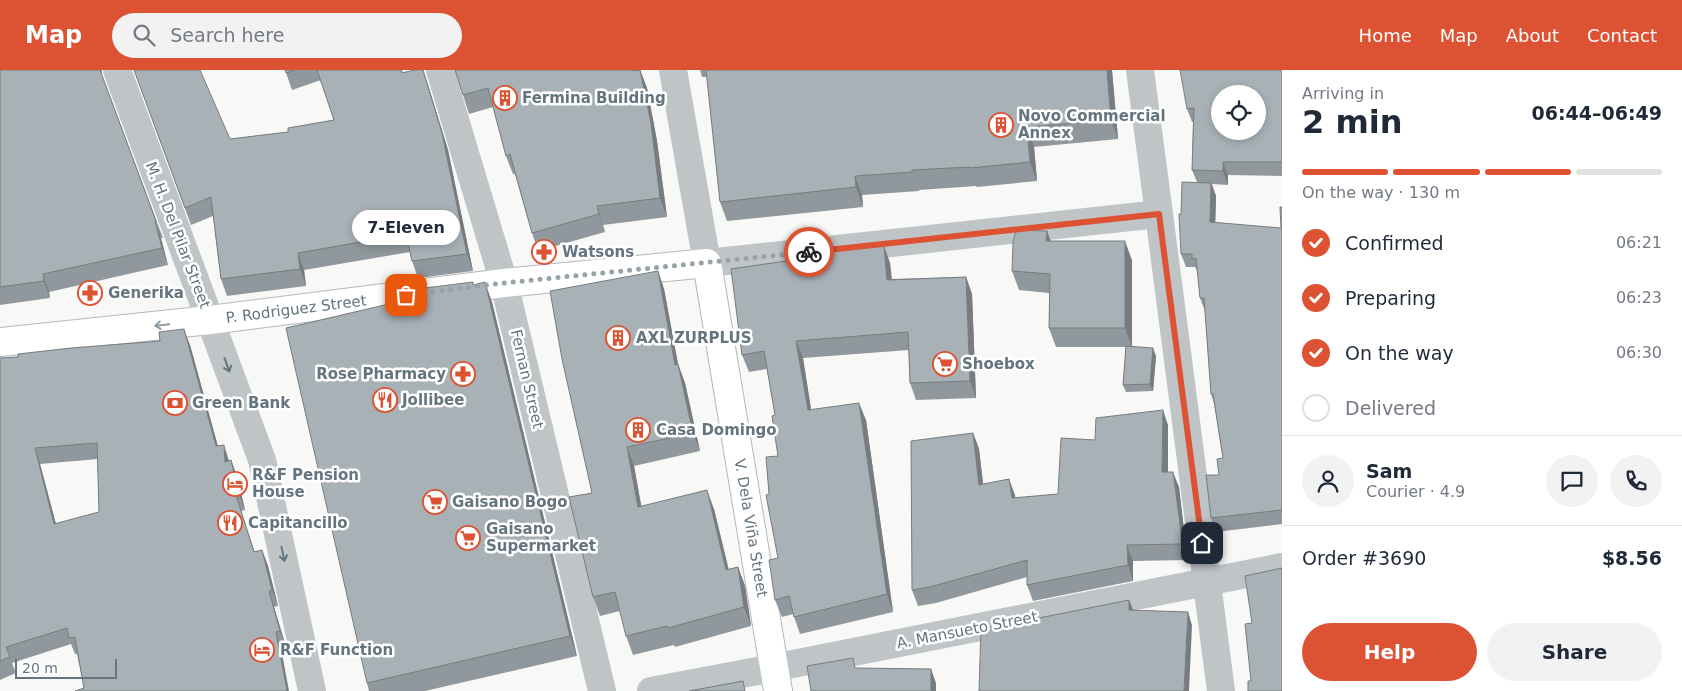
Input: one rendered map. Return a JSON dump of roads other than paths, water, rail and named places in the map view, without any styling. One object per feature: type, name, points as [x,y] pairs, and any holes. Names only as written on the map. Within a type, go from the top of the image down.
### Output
[{"type":"main road","name":"P. Rodriguez Street","points":[[0,342],[210,320],[504,283],[707,263]]},
{"type":"main road","name":"V. Dela Viña Street","points":[[707,263],[776,680]]},
{"type":"street","name":"M. H. Del Pilar Street","points":[[116,70],[262,460],[312,691]]},
{"type":"street","name":"Fernan Street","points":[[440,70],[504,283],[602,691]]},
{"type":"street","name":"V. Dela Viña Street","points":[[673,70],[707,263]]},
{"type":"street","points":[[1140,70],[1222,691]]},
{"type":"street","name":"P. Rodriguez Street","points":[[707,263],[1159,214]]},
{"type":"street","name":"A. Mansueto Street","points":[[651,691],[776,680],[1282,566]]},
{"type":"place","name":"Fermina Building","points":[[505,98]]},
{"type":"place","name":"Novo Commercial Annex","points":[[1001,125]]},
{"type":"place","name":"Watsons","points":[[544,252]]},
{"type":"place","name":"Generika","points":[[90,293]]},
{"type":"place","name":"7-Eleven","points":[[406,295]]},
{"type":"place","name":"AXL ZURPLUS","points":[[618,338]]},
{"type":"place","name":"Shoebox","points":[[945,364]]},
{"type":"place","name":"Rose Pharmacy","points":[[463,374]]},
{"type":"place","name":"Jollibee","points":[[385,400]]},
{"type":"place","name":"Green Bank","points":[[175,403]]},
{"type":"place","name":"Casa Domingo","points":[[638,430]]},
{"type":"place","name":"R&F Pension House","points":[[235,484]]},
{"type":"place","name":"Gaisano Bogo","points":[[435,502]]},
{"type":"place","name":"Capitancillo","points":[[230,523]]},
{"type":"place","name":"Gaisano Supermarket","points":[[468,538]]},
{"type":"place","name":"R&F Function","points":[[262,650]]}]
